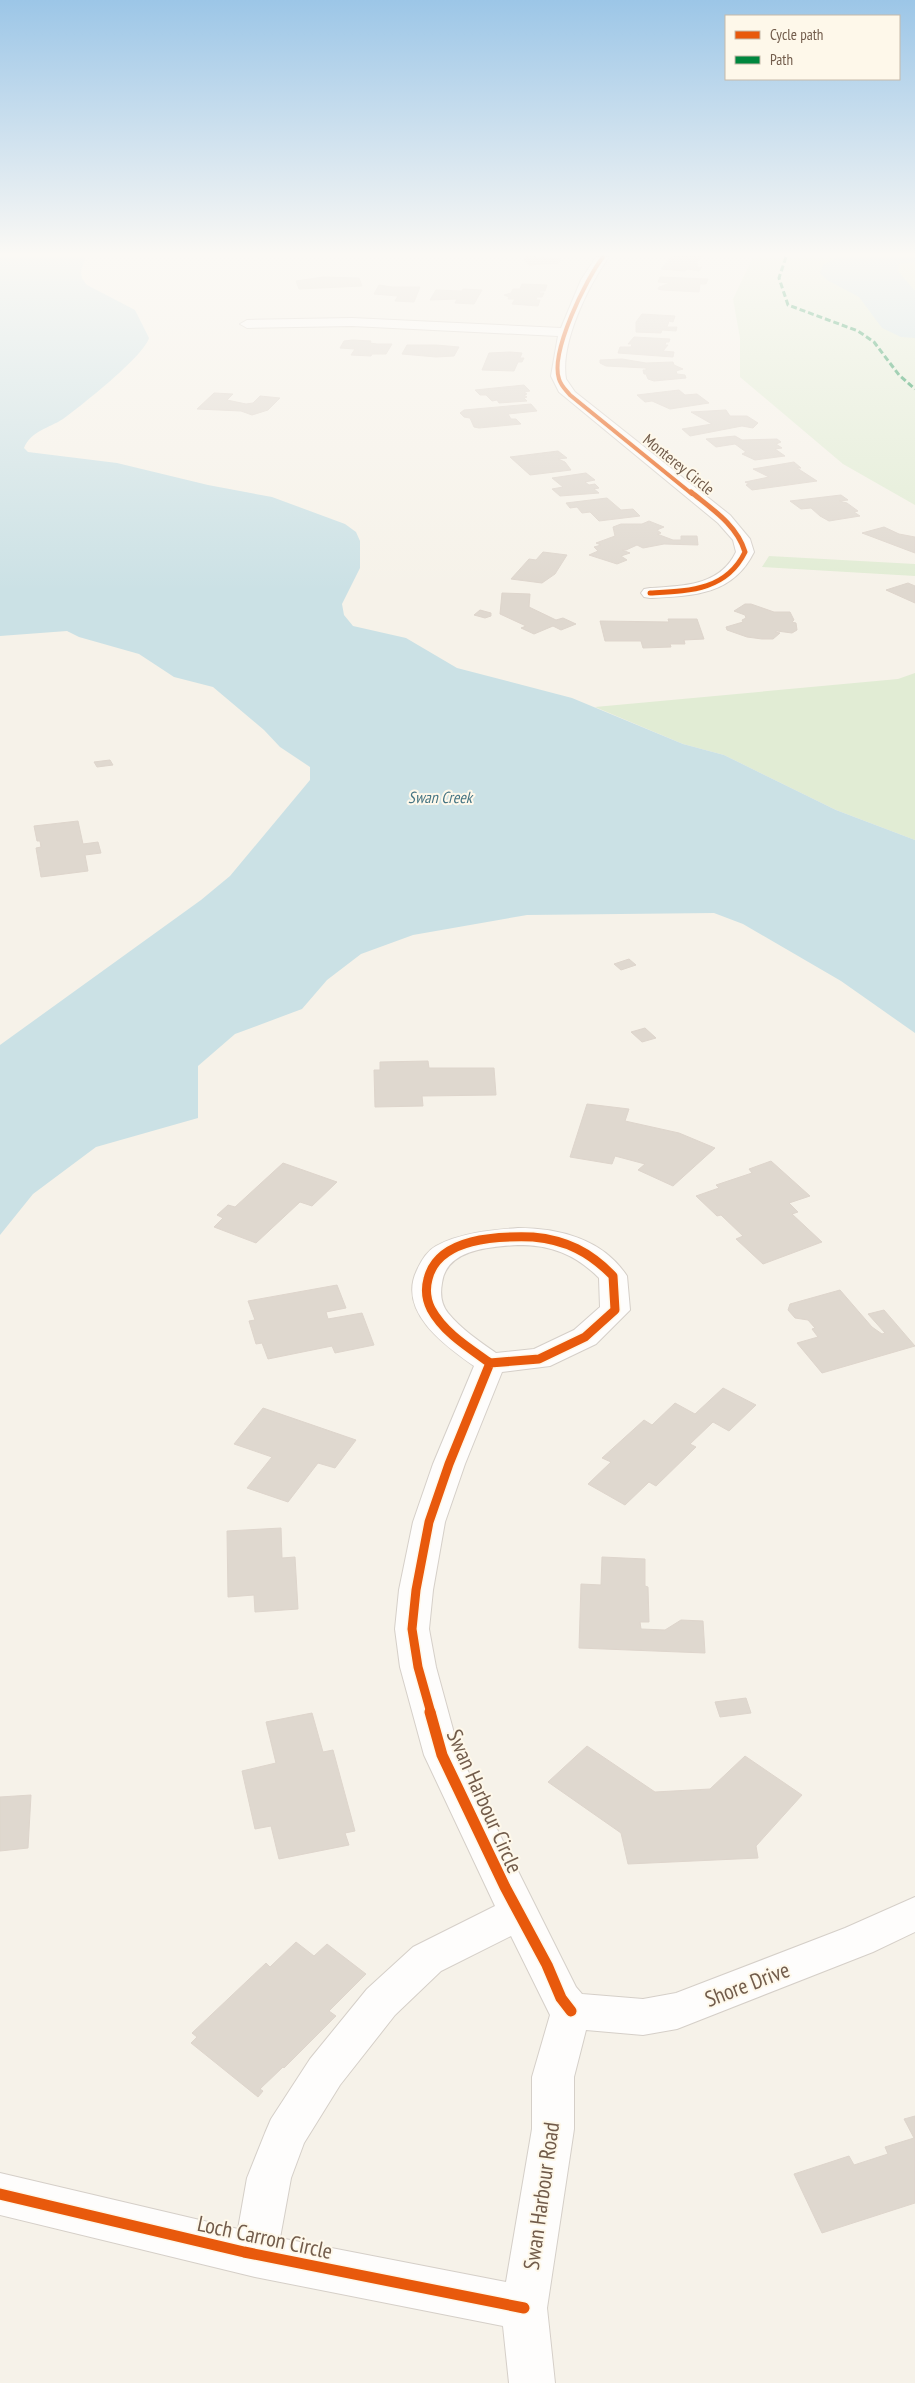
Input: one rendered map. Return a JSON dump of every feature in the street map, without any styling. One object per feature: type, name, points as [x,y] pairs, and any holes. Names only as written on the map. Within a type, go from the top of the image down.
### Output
[{"type":"street","name":"Monterey Circle","points":[[558,368],[559,382],[566,390],[734,527],[744,546],[745,552],[741,563],[715,583],[686,591],[650,593]]},
{"type":"street","points":[[510,1236],[559,1240],[591,1254],[613,1276],[615,1310],[585,1337],[540,1359],[490,1363],[461,1342],[439,1320],[426,1298],[428,1274],[444,1254],[475,1242],[510,1236]]},
{"type":"street","name":"Swan Harbour Circle","points":[[490,1363],[428,1522],[412,1629],[418,1667],[442,1755],[519,1914],[547,1965],[561,1998],[571,2010]]},
{"type":"street","points":[[254,2254],[269,2178],[286,2133],[325,2072],[381,2002],[427,1959],[519,1914]]},
{"type":"street","name":"Shore Drive","points":[[571,2010],[643,2017],[676,2011],[859,1940],[915,1914]]},
{"type":"street","name":"Swan Harbour Road","points":[[532,2383],[524,2308],[552,2129],[553,2077],[571,2010]]},
{"type":"street","name":"Loch Carron Circle","points":[[0,2194],[254,2254],[524,2308]]},
{"type":"green space","points":[[740,368],[915,368],[915,505],[843,464],[740,377]]},
{"type":"green space","points":[[769,556],[915,564],[915,576],[762,567]]},
{"type":"green space","points":[[915,673],[915,840],[836,810],[724,755],[683,744],[595,707],[898,679]]},
{"type":"water","name":"Swan Creek","points":[[0,368],[124,368],[63,419],[36,434],[27,442],[24,448],[28,452],[117,463],[208,485],[272,497],[345,524],[356,532],[360,541],[360,568],[342,604],[344,615],[353,626],[406,638],[457,668],[572,698],[683,744],[724,755],[836,810],[915,840],[915,1033],[841,981],[743,924],[714,913],[527,915],[413,935],[361,954],[327,980],[302,1009],[235,1034],[198,1066],[198,1118],[96,1147],[33,1194],[0,1235],[0,1045],[201,900],[230,876],[310,780],[310,767],[280,747],[264,730],[213,687],[174,677],[139,654],[79,637],[67,631],[0,636]]},
{"type":"building","points":[[483,368],[515,368],[514,371],[482,370]]},
{"type":"building","points":[[646,368],[681,368],[683,369],[676,371],[677,374],[685,375],[686,378],[654,381],[648,379],[646,374],[644,374],[643,370],[646,370]]},
{"type":"building","points":[[524,385],[530,391],[524,392],[527,394],[524,395],[527,397],[524,398],[527,401],[499,403],[497,400],[492,401],[486,395],[480,395],[475,390]]},
{"type":"building","points":[[679,390],[685,395],[697,394],[709,403],[670,409],[652,401],[645,402],[637,395]]},
{"type":"building","points":[[214,393],[233,394],[227,400],[246,404],[253,403],[260,396],[280,398],[268,410],[252,415],[241,411],[197,409]]},
{"type":"building","points":[[531,404],[537,411],[508,414],[511,419],[516,419],[521,424],[479,428],[474,427],[470,418],[464,417],[460,413],[464,410]]},
{"type":"building","points":[[726,410],[730,416],[747,416],[758,423],[753,428],[742,426],[690,436],[682,429],[712,424],[691,412]]},
{"type":"building","points":[[735,436],[742,440],[777,439],[781,442],[776,444],[782,448],[775,449],[785,456],[755,460],[742,454],[746,452],[735,444],[716,447],[706,439]]},
{"type":"building","points":[[558,451],[567,458],[558,459],[565,462],[571,470],[530,475],[510,457]]},
{"type":"building","points":[[794,462],[801,468],[797,468],[817,481],[752,490],[746,485],[749,484],[745,482],[769,477],[753,469]]},
{"type":"building","points":[[586,473],[595,480],[585,482],[589,485],[595,484],[599,488],[594,489],[599,493],[560,496],[552,489],[563,487],[552,478]]},
{"type":"building","points":[[841,495],[848,500],[839,501],[847,503],[858,511],[854,512],[860,516],[829,521],[811,508],[801,509],[790,501]]},
{"type":"building","points":[[607,498],[621,510],[633,509],[640,516],[599,521],[590,512],[582,513],[577,507],[570,508],[566,503]]},
{"type":"building","points":[[649,521],[664,527],[657,530],[661,533],[657,534],[673,540],[681,540],[681,536],[697,536],[698,545],[664,544],[643,548],[637,545],[622,550],[630,553],[621,556],[627,560],[617,564],[589,555],[598,551],[594,547],[601,545],[596,543],[615,536],[613,527],[621,524],[642,524]]},
{"type":"building","points":[[884,527],[899,534],[915,537],[915,553],[862,533]]},
{"type":"building","points":[[543,552],[567,555],[555,574],[542,583],[511,579],[529,559],[536,560]]},
{"type":"building","points":[[908,583],[915,586],[915,603],[886,590]]},
{"type":"building","points":[[502,593],[530,594],[529,607],[556,620],[563,618],[576,624],[561,630],[553,626],[534,634],[521,628],[526,626],[500,614]]},
{"type":"building","points":[[745,604],[751,604],[774,612],[790,612],[794,620],[792,622],[796,623],[797,630],[792,633],[777,631],[775,632],[780,633],[773,639],[762,639],[747,637],[727,630],[726,627],[743,622],[742,620],[746,618],[745,615],[734,611]]},
{"type":"building","points":[[480,610],[491,613],[491,616],[485,618],[474,615]]},
{"type":"building","points":[[668,619],[697,619],[704,639],[684,640],[685,644],[670,644],[671,647],[643,648],[641,641],[605,641],[600,621],[669,622]]},
{"type":"building","points":[[110,760],[113,765],[97,767],[94,762]]},
{"type":"building","points":[[78,821],[83,844],[98,842],[101,853],[85,855],[88,871],[41,877],[36,848],[41,847],[40,841],[37,841],[34,826]]},
{"type":"building","points":[[629,959],[636,965],[621,970],[614,964]]},
{"type":"building","points":[[645,1028],[656,1038],[642,1042],[631,1032]]},
{"type":"building","points":[[428,1061],[429,1068],[494,1068],[496,1095],[422,1096],[423,1106],[375,1107],[374,1070],[380,1070],[380,1062]]},
{"type":"building","points":[[587,1104],[629,1109],[625,1121],[679,1133],[715,1148],[673,1186],[638,1170],[645,1164],[615,1156],[612,1164],[570,1157]]},
{"type":"building","points":[[771,1161],[810,1196],[789,1203],[798,1212],[792,1214],[822,1242],[763,1264],[736,1239],[743,1236],[721,1215],[717,1216],[696,1196],[719,1188],[716,1185],[752,1173],[749,1169]]},
{"type":"building","points":[[283,1163],[337,1182],[312,1206],[300,1202],[256,1243],[214,1227],[223,1218],[217,1215],[228,1205],[235,1207]]},
{"type":"building","points":[[337,1285],[346,1308],[326,1312],[328,1319],[362,1313],[374,1345],[335,1353],[332,1346],[268,1359],[262,1343],[256,1344],[249,1321],[255,1320],[248,1301]]},
{"type":"building","points":[[840,1290],[872,1327],[882,1334],[885,1333],[868,1314],[884,1310],[915,1346],[822,1373],[797,1343],[818,1337],[812,1329],[815,1328],[808,1320],[795,1318],[788,1310],[790,1304]]},
{"type":"building","points":[[723,1388],[756,1405],[729,1431],[713,1422],[690,1444],[696,1447],[656,1486],[649,1482],[625,1505],[588,1484],[611,1462],[602,1458],[644,1420],[652,1425],[675,1403],[695,1414]]},
{"type":"building","points":[[263,1408],[356,1440],[335,1468],[318,1463],[288,1502],[247,1488],[272,1457],[234,1444]]},
{"type":"building","points":[[281,1528],[282,1558],[295,1557],[298,1609],[255,1612],[254,1595],[228,1597],[227,1531]]},
{"type":"building","points":[[602,1557],[645,1559],[645,1586],[648,1587],[649,1622],[640,1622],[641,1629],[665,1630],[681,1620],[703,1621],[705,1653],[579,1648],[581,1584],[601,1585]]},
{"type":"building","points":[[746,1698],[751,1713],[720,1717],[715,1702]]},
{"type":"building","points":[[312,1713],[323,1752],[333,1750],[355,1831],[345,1833],[349,1845],[279,1859],[271,1826],[255,1829],[242,1771],[276,1763],[266,1722]]},
{"type":"building","points":[[587,1746],[655,1792],[710,1789],[745,1756],[802,1795],[756,1846],[758,1858],[628,1864],[621,1833],[548,1782]]},
{"type":"building","points":[[31,1795],[28,1848],[0,1851],[0,1797]]},
{"type":"building","points":[[296,1942],[314,1956],[327,1944],[366,1974],[329,2011],[336,2016],[260,2089],[263,2091],[258,2097],[191,2043],[197,2037],[192,2033],[266,1963],[270,1967]]},
{"type":"building","points":[[915,2116],[915,2203],[822,2233],[794,2174],[849,2156],[854,2165],[888,2154],[885,2147],[914,2138],[904,2119]]},
{"type":"marked path","points":[[894,368],[915,389]]},
{"type":"cycle path","points":[[558,368],[560,382],[570,395],[724,519],[741,539],[745,552],[739,565],[730,575],[718,582],[705,586],[650,593]]},
{"type":"cycle path","points":[[490,1363],[539,1359],[585,1337],[615,1310],[613,1276],[590,1255],[576,1247],[548,1238],[518,1236],[471,1243],[445,1253],[435,1263],[430,1272],[426,1295],[432,1310],[445,1328],[490,1363],[449,1464],[429,1522],[416,1590],[412,1629],[418,1667],[442,1755],[505,1887],[547,1965],[561,1998],[571,2011]]},
{"type":"cycle path","points":[[0,2194],[244,2252],[524,2308]]}]
